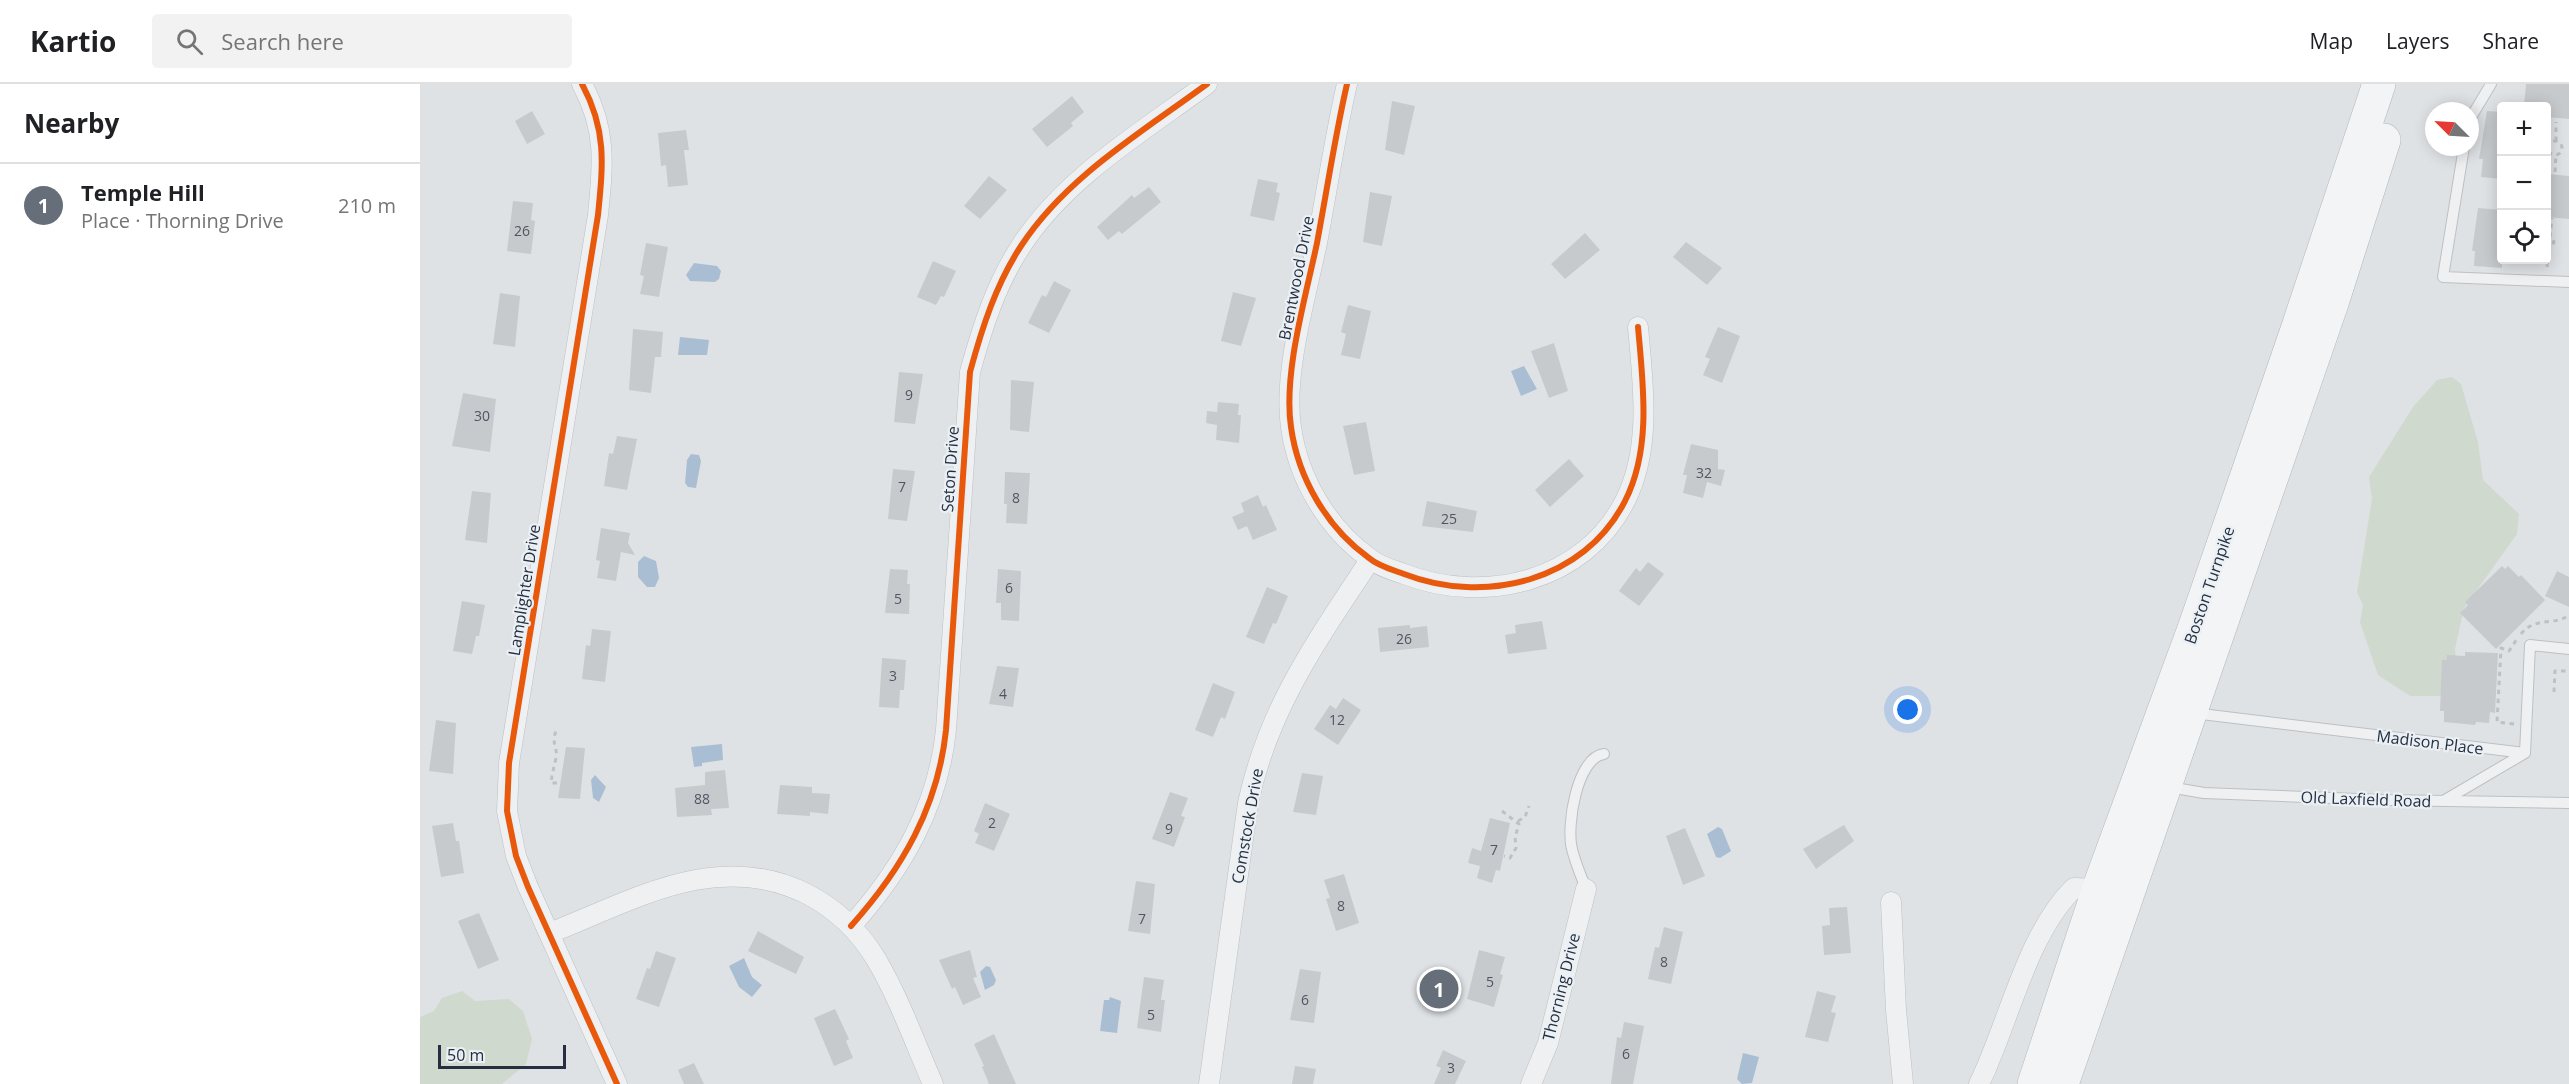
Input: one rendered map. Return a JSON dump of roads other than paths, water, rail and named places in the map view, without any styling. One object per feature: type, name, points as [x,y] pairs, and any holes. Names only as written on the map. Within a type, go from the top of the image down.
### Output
[{"type":"highway","name":"Boston Turnpike","points":[[2034,1084],[2099,890],[2195,626],[2379,84]]},
{"type":"highway","name":"Boston Turnpike","points":[[2062,1084],[2354,238],[2402,84]]},
{"type":"street","name":"Lamplighter Drive","points":[[582,84],[592,102],[602,144],[598,215],[509,763],[507,811],[516,856],[550,933],[609,1082]]},
{"type":"street","name":"Seton Drive","points":[[851,926],[879,892],[906,853],[926,814],[939,777],[946,730],[970,372],[980,333],[997,291],[1021,245],[1054,204],[1093,169],[1207,84]]},
{"type":"street","name":"Brentwood Drive","points":[[1347,84],[1298,337],[1290,393],[1291,426],[1300,464],[1319,505],[1342,535],[1370,560],[1430,582],[1484,588],[1502,586],[1541,575],[1575,558],[1591,546],[1624,502],[1639,459],[1643,418],[1638,327]]},
{"type":"street","name":"Comstock Drive","points":[[1209,1084],[1248,803],[1256,766],[1284,696],[1370,560]]},
{"type":"street","points":[[550,933],[671,885],[697,878],[729,875],[759,877],[795,888],[833,910],[851,926],[876,959],[890,985],[933,1084]]},
{"type":"street","points":[[1978,1084],[2038,939],[2058,904],[2074,888],[2099,890]]},
{"type":"street","name":"Thorning Drive","points":[[1531,1084],[1548,1043],[1586,889]]},
{"type":"street","points":[[1891,902],[1896,1010],[1903,1084]]},
{"type":"lane","points":[[2479,104],[2491,84]]},
{"type":"lane","points":[[2463,156],[2443,277],[2569,282]]},
{"type":"lane","points":[[2444,801],[2525,753],[2530,645],[2569,648]]},
{"type":"lane","name":"Madison Place","points":[[2190,712],[2525,753]]},
{"type":"lane","points":[[1586,889],[1571,845],[1576,794],[1587,765],[1597,755],[1604,754]]},
{"type":"lane","name":"Old Laxfield Road","points":[[2163,786],[2204,793],[2569,803]]},
{"type":"water","points":[[694,263],[717,266],[721,271],[719,279],[715,282],[690,281],[686,275]]},
{"type":"water","points":[[680,337],[709,340],[707,355],[678,355]]},
{"type":"water","points":[[1524,366],[1537,389],[1521,396],[1511,371]]},
{"type":"water","points":[[691,454],[699,455],[701,461],[696,488],[688,487],[685,483],[687,460]]},
{"type":"water","points":[[644,556],[656,561],[659,578],[655,587],[647,587],[638,577],[638,562]]},
{"type":"water","points":[[722,744],[723,760],[702,763],[702,766],[694,767],[691,747]]},
{"type":"water","points":[[595,775],[606,787],[599,802],[593,798],[591,780]]},
{"type":"water","points":[[1718,827],[1722,829],[1731,851],[1720,858],[1716,857],[1707,834]]},
{"type":"water","points":[[744,958],[752,977],[762,985],[752,997],[739,987],[729,966]]},
{"type":"water","points":[[986,966],[990,967],[996,980],[994,985],[985,990],[980,972]]},
{"type":"water","points":[[1110,997],[1121,1001],[1117,1033],[1100,1031],[1104,1000],[1109,1000]]},
{"type":"water","points":[[1743,1053],[1759,1057],[1752,1083],[1742,1084],[1737,1079]]},
{"type":"place","name":"Temple Hill","points":[[1439,989]]}]
